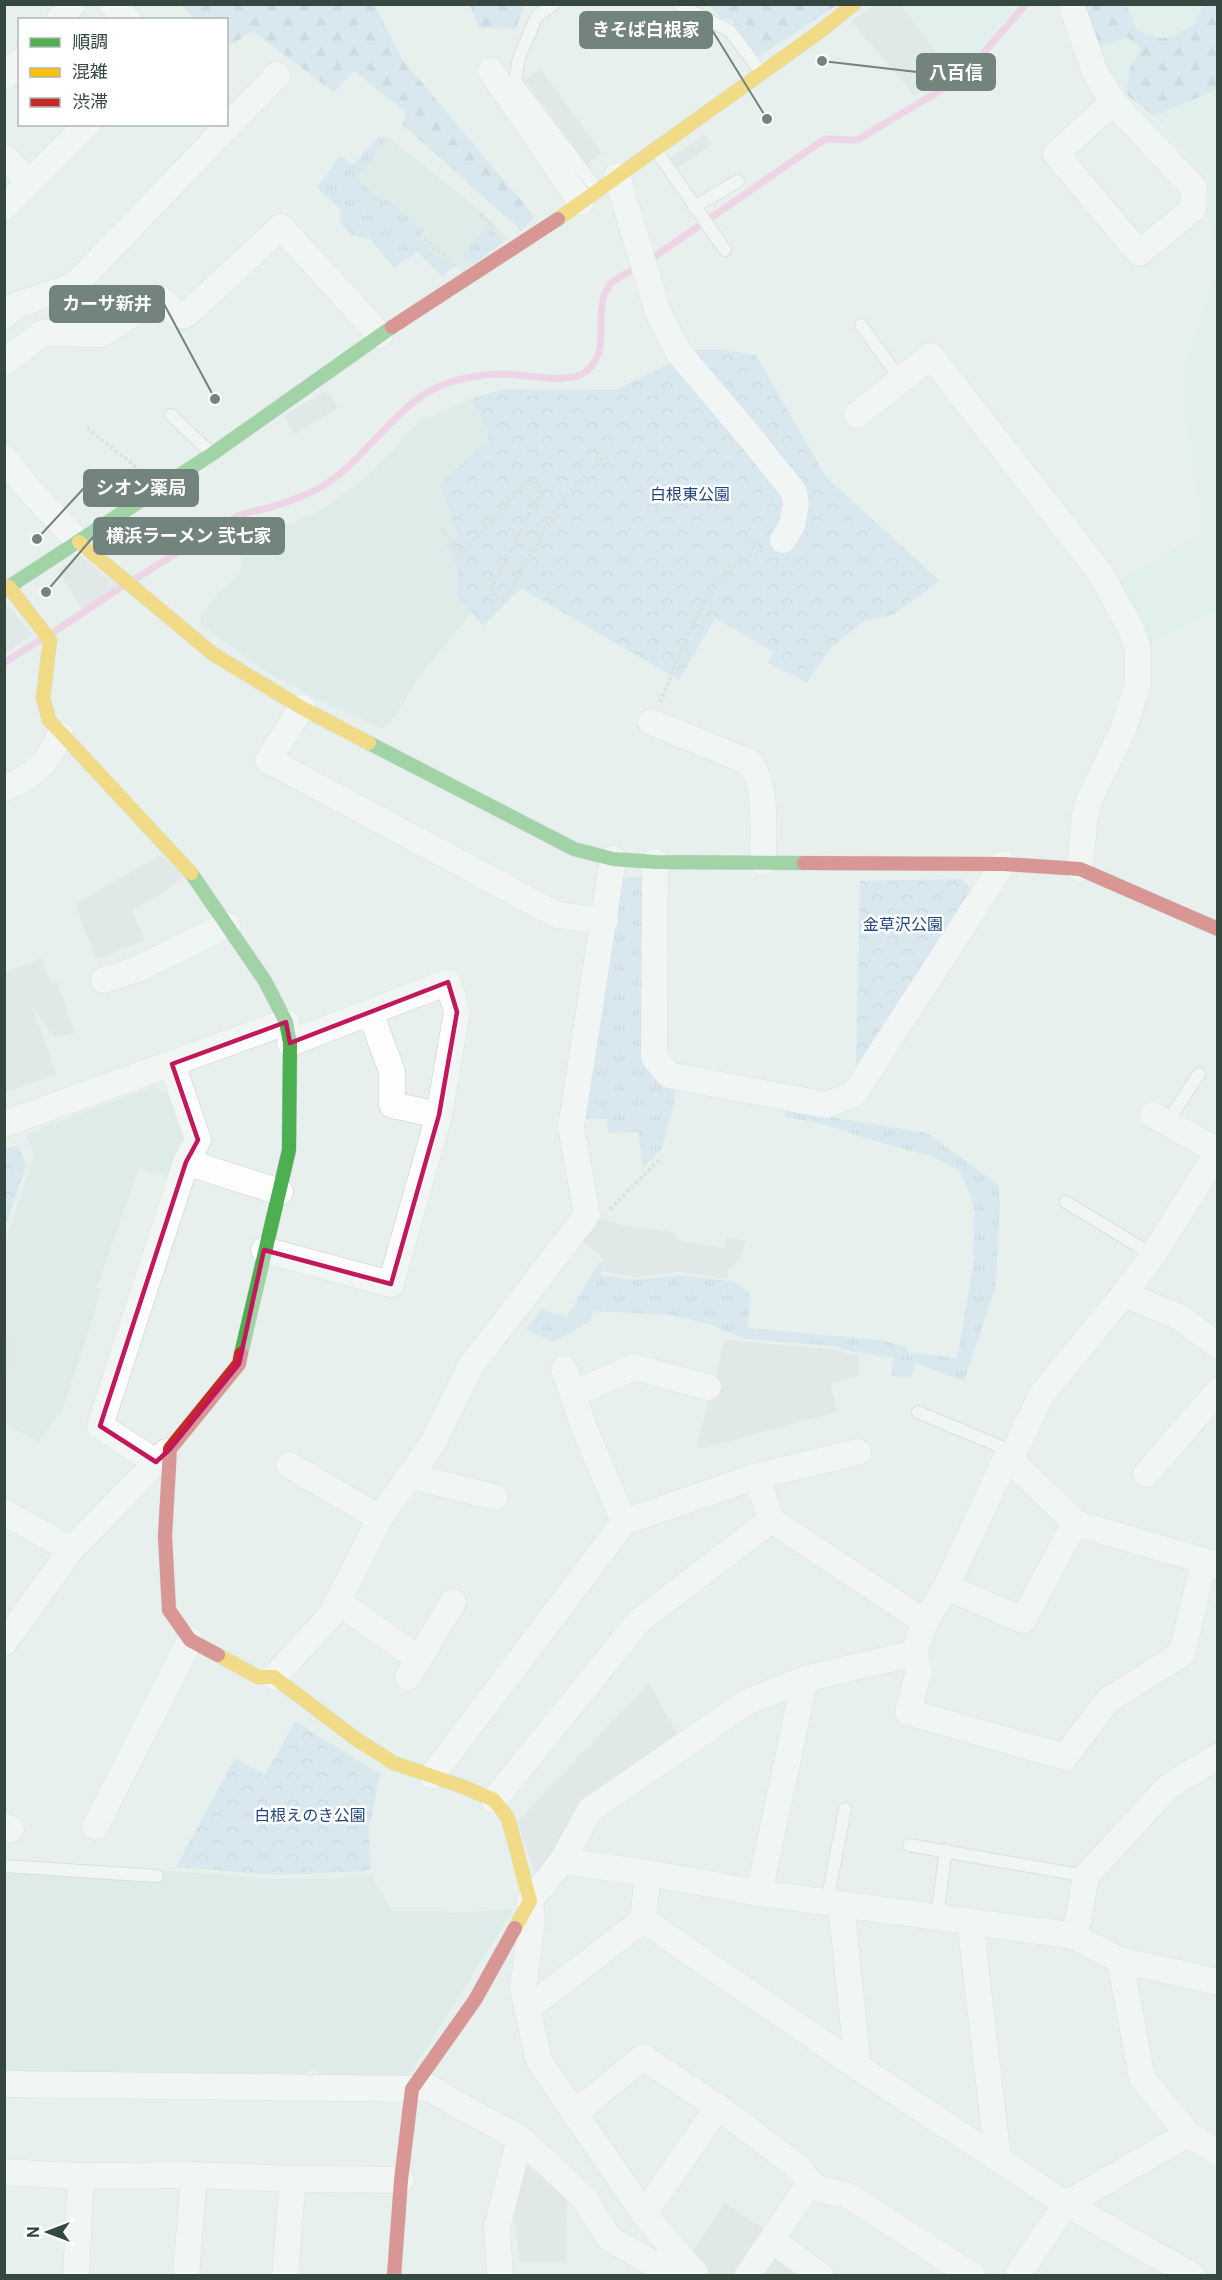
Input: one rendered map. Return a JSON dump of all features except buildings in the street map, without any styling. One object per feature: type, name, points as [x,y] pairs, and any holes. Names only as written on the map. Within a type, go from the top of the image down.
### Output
[{"type":"street","points":[[61,18],[74,4]]},
{"type":"street","points":[[112,4],[126,18]]},
{"type":"street","points":[[4,1643],[71,1550],[163,1455],[239,1364],[289,1149],[288,1033],[266,981],[198,881],[49,720],[43,698],[50,640],[7,588],[212,454],[380,335],[550,225],[854,4]]},
{"type":"street","points":[[1071,4],[1095,72],[1113,102],[1194,188],[1193,208],[1139,253],[1056,154],[1113,102]]},
{"type":"street","points":[[4,77],[18,63]]},
{"type":"street","points":[[491,71],[599,189],[679,353],[794,492],[796,504],[792,525],[783,540]]},
{"type":"street","points":[[228,122],[277,75]]},
{"type":"street","points":[[4,207],[86,126]]},
{"type":"street","points":[[8,305],[74,286],[224,126]]},
{"type":"street","points":[[4,157],[30,182]]},
{"type":"street","points":[[4,363],[42,333],[102,334],[158,297],[178,315],[186,315],[281,227],[380,335]]},
{"type":"street","points":[[857,415],[931,356],[1101,574],[1132,631],[1138,650],[1138,683],[1123,730],[1090,798],[1085,814],[1080,869]]},
{"type":"street","points":[[7,465],[79,542],[213,654],[302,708],[574,849],[613,859],[656,862],[1003,864],[1080,869],[1218,929]]},
{"type":"street","points":[[302,708],[268,760],[557,915],[605,921]]},
{"type":"street","points":[[651,722],[749,762],[758,772],[762,797],[763,862]]},
{"type":"street","points":[[4,788],[24,780],[50,759],[60,734]]},
{"type":"street","points":[[274,1677],[331,1615],[380,1518],[434,1441],[470,1367],[587,1215],[571,1127],[613,859]]},
{"type":"street","points":[[656,862],[654,1057],[669,1075],[826,1105],[854,1094],[1003,864]]},
{"type":"street","points":[[104,980],[138,969],[227,925]]},
{"type":"street","points":[[4,1124],[172,1064],[370,1013],[448,982],[457,1012],[439,1115],[391,1284],[264,1250]]},
{"type":"street","points":[[370,1013],[392,1071],[392,1105],[439,1115]]},
{"type":"street","points":[[163,1455],[100,1426],[186,1162],[198,1140],[172,1064]]},
{"type":"street","points":[[1010,1454],[1075,1523],[1211,1563],[1182,1654],[1108,1700],[1065,1757],[908,1712],[919,1671],[914,1653],[925,1622],[946,1587],[1010,1454],[1042,1394],[1153,1255],[1218,1151],[1160,1119]]},
{"type":"street","points":[[186,1162],[280,1192]]},
{"type":"street","points":[[1124,1294],[1181,1318],[1218,1346]]},
{"type":"street","points":[[573,1394],[634,1367],[708,1387]]},
{"type":"street","points":[[564,1369],[585,1430],[624,1522]]},
{"type":"street","points":[[1146,1474],[1218,1391]]},
{"type":"street","points":[[432,1776],[624,1522],[757,1476],[858,1452]]},
{"type":"street","points":[[163,1455],[169,1610],[190,1640],[258,1677],[274,1677],[356,1739],[394,1763],[494,1800],[508,1818],[530,1901],[532,1921],[523,1989],[539,2061],[644,2214],[694,2271]]},
{"type":"street","points":[[289,1465],[380,1518]]},
{"type":"street","points":[[410,1476],[495,1497]]},
{"type":"street","points":[[757,1476],[771,1520],[925,1622]]},
{"type":"street","points":[[4,1512],[71,1550]]},
{"type":"street","points":[[494,1800],[639,1622],[771,1520]]},
{"type":"street","points":[[946,1587],[1023,1620],[1075,1523]]},
{"type":"street","points":[[338,1602],[413,1668],[453,1602]]},
{"type":"street","points":[[94,1827],[190,1640]]},
{"type":"street","points":[[394,2276],[401,2180],[412,2089],[475,2000],[530,1901],[562,1861],[590,1810],[747,1702],[805,1679],[914,1653]]},
{"type":"street","points":[[759,1893],[805,1679]]},
{"type":"street","points":[[1075,1937],[1086,1876],[1168,1786],[1218,1756]]},
{"type":"street","points":[[562,1861],[648,1873],[759,1893],[1075,1937],[1120,1960],[1218,1982]]},
{"type":"street","points":[[527,2009],[643,1920],[648,1873]]},
{"type":"street","points":[[834,1903],[858,2067]]},
{"type":"street","points":[[643,1920],[858,2067],[1066,2204],[1193,2276]]},
{"type":"street","points":[[970,1921],[998,2159]]},
{"type":"street","points":[[1120,1960],[1142,2078],[1188,2134],[1218,2152]]},
{"type":"street","points":[[574,2114],[643,2057],[718,2107],[798,2167],[810,2183],[822,2190],[847,2195],[973,2276]]},
{"type":"street","points":[[4,2084],[412,2089],[428,2087],[520,2138],[584,2198],[609,2238],[652,2263],[694,2271]]},
{"type":"street","points":[[644,2214],[718,2107]]},
{"type":"street","points":[[1017,2276],[1066,2204],[1188,2134]]},
{"type":"street","points":[[500,2276],[497,2227],[520,2138]]},
{"type":"street","points":[[4,2172],[81,2176],[194,2175],[401,2180]]},
{"type":"street","points":[[186,2276],[194,2175]]},
{"type":"street","points":[[76,2276],[81,2176]]},
{"type":"street","points":[[285,2276],[293,2179]]},
{"type":"street","points":[[747,2276],[810,2183]]},
{"type":"street","points":[[772,2241],[821,2276]]},
{"type":"lane","points":[[554,4],[537,16],[519,58],[515,81],[599,189]]},
{"type":"lane","points":[[678,4],[730,31],[762,73]]},
{"type":"lane","points":[[655,149],[725,250]]},
{"type":"lane","points":[[694,207],[738,181]]},
{"type":"lane","points":[[861,325],[901,380]]},
{"type":"lane","points":[[171,416],[212,454]]},
{"type":"lane","points":[[1160,1119],[1199,1074]]},
{"type":"lane","points":[[1066,1202],[1153,1255]]},
{"type":"lane","points":[[918,1412],[1010,1454]]},
{"type":"lane","points":[[834,1903],[845,1809]]},
{"type":"lane","points":[[909,1845],[1086,1876]]},
{"type":"lane","points":[[937,1916],[946,1850]]},
{"type":"lane","points":[[4,1866],[157,1876]]},
{"type":"path","points":[[87,428],[162,487]]},
{"type":"path","points":[[442,528],[459,553],[478,536],[524,483],[534,480],[539,483],[540,494],[493,585],[493,595],[497,600],[504,600],[559,503],[603,458],[610,458]]},
{"type":"path","points":[[651,722],[693,626],[715,588],[728,571],[744,557],[773,548],[783,540]]},
{"type":"path","points":[[606,1212],[659,1160]]},
{"type":"highlighted area","points":[[448,982],[457,1012],[439,1115],[391,1284],[264,1250],[239,1364],[170,1449],[156,1462],[100,1426],[186,1162],[198,1140],[172,1064],[286,1022],[290,1043]]},
{"type":"shaded area","points":[[875,5],[901,5],[952,72],[915,96],[851,21]]},
{"type":"shaded area","points":[[902,5],[1015,5],[968,65],[956,76]]},
{"type":"shaded area","points":[[1083,5],[1217,5],[1217,248],[1209,208],[1212,177],[1194,162],[1154,116],[1126,94],[1101,66]]},
{"type":"shaded area","points":[[540,68],[602,153],[587,164],[525,80]]},
{"type":"shaded area","points":[[705,135],[712,145],[675,169],[668,159]]},
{"type":"shaded area","points":[[378,137],[388,137],[482,212],[508,238],[464,271],[456,266],[442,276],[418,252],[402,262],[340,156],[354,165]]},
{"type":"shaded area","points":[[1217,273],[1217,610],[1145,646],[1114,582],[1205,533],[1187,412],[1187,363]]},
{"type":"shaded area","points":[[327,390],[338,408],[295,434],[284,416]]},
{"type":"shaded area","points":[[471,399],[488,430],[488,441],[444,479],[441,487],[458,536],[444,545],[458,565],[460,576],[457,596],[472,613],[418,678],[395,717],[383,729],[319,700],[265,671],[201,625],[200,618],[217,594],[238,576],[242,563],[239,540],[313,515],[347,492],[376,468],[418,422]]},
{"type":"shaded area","points":[[80,556],[117,585],[81,609],[58,570]]},
{"type":"shaded area","points":[[4,603],[33,634],[5,654],[4,654]]},
{"type":"shaded area","points":[[161,855],[183,876],[166,891],[132,911],[145,941],[96,959],[75,904]]},
{"type":"shaded area","points":[[42,958],[51,984],[57,982],[75,1033],[55,1038],[31,1005],[57,1074],[5,1093],[5,972]]},
{"type":"shaded area","points":[[153,1086],[168,1093],[183,1131],[183,1145],[172,1178],[139,1168],[97,1287],[102,1289],[61,1414],[59,1413],[39,1442],[5,1423],[5,1243],[34,1156],[26,1134]]},
{"type":"shaded area","points":[[599,1217],[622,1225],[676,1233],[676,1240],[724,1248],[726,1237],[745,1240],[741,1257],[733,1267],[729,1267],[727,1279],[679,1272],[635,1277],[602,1271],[604,1259],[579,1238]]},
{"type":"shaded area","points":[[5,1339],[18,1344],[5,1383]]},
{"type":"shaded area","points":[[725,1340],[831,1349],[859,1356],[859,1376],[831,1384],[837,1412],[700,1449],[697,1445]]},
{"type":"shaded area","points":[[649,1683],[680,1739],[540,1871],[534,1870],[517,1822]]},
{"type":"shaded area","points":[[5,1863],[279,1879],[333,1879],[371,1874],[392,1911],[446,1911],[447,1913],[514,1909],[408,2077],[321,2077],[314,2069],[302,2075],[5,2075]]},
{"type":"shaded area","points":[[525,2165],[567,2199],[566,2263],[520,2262],[514,2218],[514,2194]]},
{"type":"shaded area","points":[[725,2203],[765,2230],[735,2275],[710,2275],[687,2260]]},
{"type":"shaded area","points":[[777,2252],[808,2276],[759,2276]]},
{"type":"green space","points":[[470,4],[525,5],[515,29],[479,28]]},
{"type":"green space","points":[[181,5],[375,5],[402,59],[534,216],[522,231],[402,124],[406,112],[354,71],[334,92],[252,31],[228,47],[228,18],[194,18]]},
{"type":"green space","points":[[709,5],[837,5],[757,58],[731,19],[720,18]]},
{"type":"green space","points":[[1083,5],[1126,5],[1136,29],[1159,38],[1182,32],[1217,7],[1217,89],[1154,116],[1126,94],[1131,65],[1140,53],[1139,46],[1127,37],[1107,45],[1096,46]]},
{"type":"green space","points":[[1203,5],[1217,5],[1217,7],[1194,25]]},
{"type":"green space","points":[[378,137],[388,137],[356,179],[383,201],[387,199],[424,229],[419,237],[436,256],[456,265],[442,276],[417,252],[394,268],[370,239],[352,235],[341,224],[340,209],[317,188],[340,156],[354,165]]},
{"type":"green space","points":[[487,224],[503,242],[474,264],[462,256]]},
{"type":"green space","name":"白根東公園","points":[[697,350],[724,350],[756,355],[826,477],[940,581],[892,615],[863,622],[830,648],[807,683],[768,663],[773,652],[715,618],[679,680],[521,588],[483,626],[457,596],[459,580],[457,569],[444,545],[458,536],[441,487],[444,479],[488,441],[488,430],[471,399],[503,389],[615,390]]},
{"type":"green space","points":[[626,877],[640,877],[643,884],[664,1083],[675,1089],[673,1109],[661,1149],[643,1168],[638,1132],[608,1133],[607,1119],[581,1119],[618,883]]},
{"type":"green space","name":"金草沢公園","points":[[961,879],[977,894],[856,1074],[860,881]]},
{"type":"green space","points":[[786,1110],[927,1133],[998,1184],[1000,1205],[996,1285],[964,1381],[915,1363],[911,1378],[892,1376],[893,1358],[844,1350],[834,1346],[745,1339],[709,1324],[672,1315],[594,1311],[590,1321],[553,1342],[526,1330],[541,1309],[567,1317],[599,1262],[603,1263],[601,1275],[635,1280],[680,1275],[734,1282],[750,1292],[748,1328],[880,1340],[907,1347],[906,1352],[957,1358],[975,1256],[972,1255],[975,1213],[972,1198],[959,1171],[931,1156],[824,1124],[785,1117]]},
{"type":"green space","points":[[18,1145],[26,1165],[5,1228],[5,1149]]},
{"type":"green space","name":"白根えのき公園","points":[[295,1721],[380,1774],[369,1830],[370,1871],[276,1875],[176,1867],[235,1758],[265,1775]]},
{"type":"waterway","points":[[135,579],[240,515],[308,494],[329,482],[357,458],[396,417],[438,387],[460,379],[484,375],[510,374],[570,378],[588,370],[596,360],[599,350],[602,303],[605,292],[612,282],[657,255],[825,139],[857,140],[956,81],[973,65],[1026,4]]},
{"type":"waterway","points":[[55,631],[121,587]]},
{"type":"waterway","points":[[4,663],[40,640]]},
{"type":"traffic: fast","points":[[4,590],[212,454],[392,327]]},
{"type":"traffic: fast","points":[[369,743],[574,849],[613,859],[655,862],[804,863]]},
{"type":"traffic: fast","points":[[191,873],[265,981],[286,1022],[290,1043],[289,1150],[241,1354]]},
{"type":"traffic: slow","points":[[558,219],[822,30],[854,4]]},
{"type":"traffic: slow","points":[[79,542],[213,654],[302,708],[369,743]]},
{"type":"traffic: slow","points":[[9,587],[50,640],[43,698],[49,720],[191,873]]},
{"type":"traffic: slow","points":[[218,1655],[258,1677],[274,1677],[356,1739],[394,1763],[494,1800],[508,1818],[530,1901],[515,1928]]},
{"type":"traffic: jam","points":[[392,327],[558,219]]},
{"type":"traffic: jam","points":[[804,863],[1003,864],[1080,869],[1218,929]]},
{"type":"traffic: jam","points":[[218,1655],[190,1640],[169,1610],[165,1536],[170,1449],[239,1364],[241,1354]]},
{"type":"traffic: jam","points":[[394,2276],[401,2180],[412,2089],[475,2000],[515,1928]]},
{"type":"place","name":"八百信","points":[[822,61]]},
{"type":"place","name":"きそば白根家","points":[[767,119]]},
{"type":"place","name":"カーサ新井","points":[[215,399]]},
{"type":"place","name":"シオン薬局","points":[[37,539]]},
{"type":"place","name":"横浜ラーメン 弐七家","points":[[46,592]]}]
